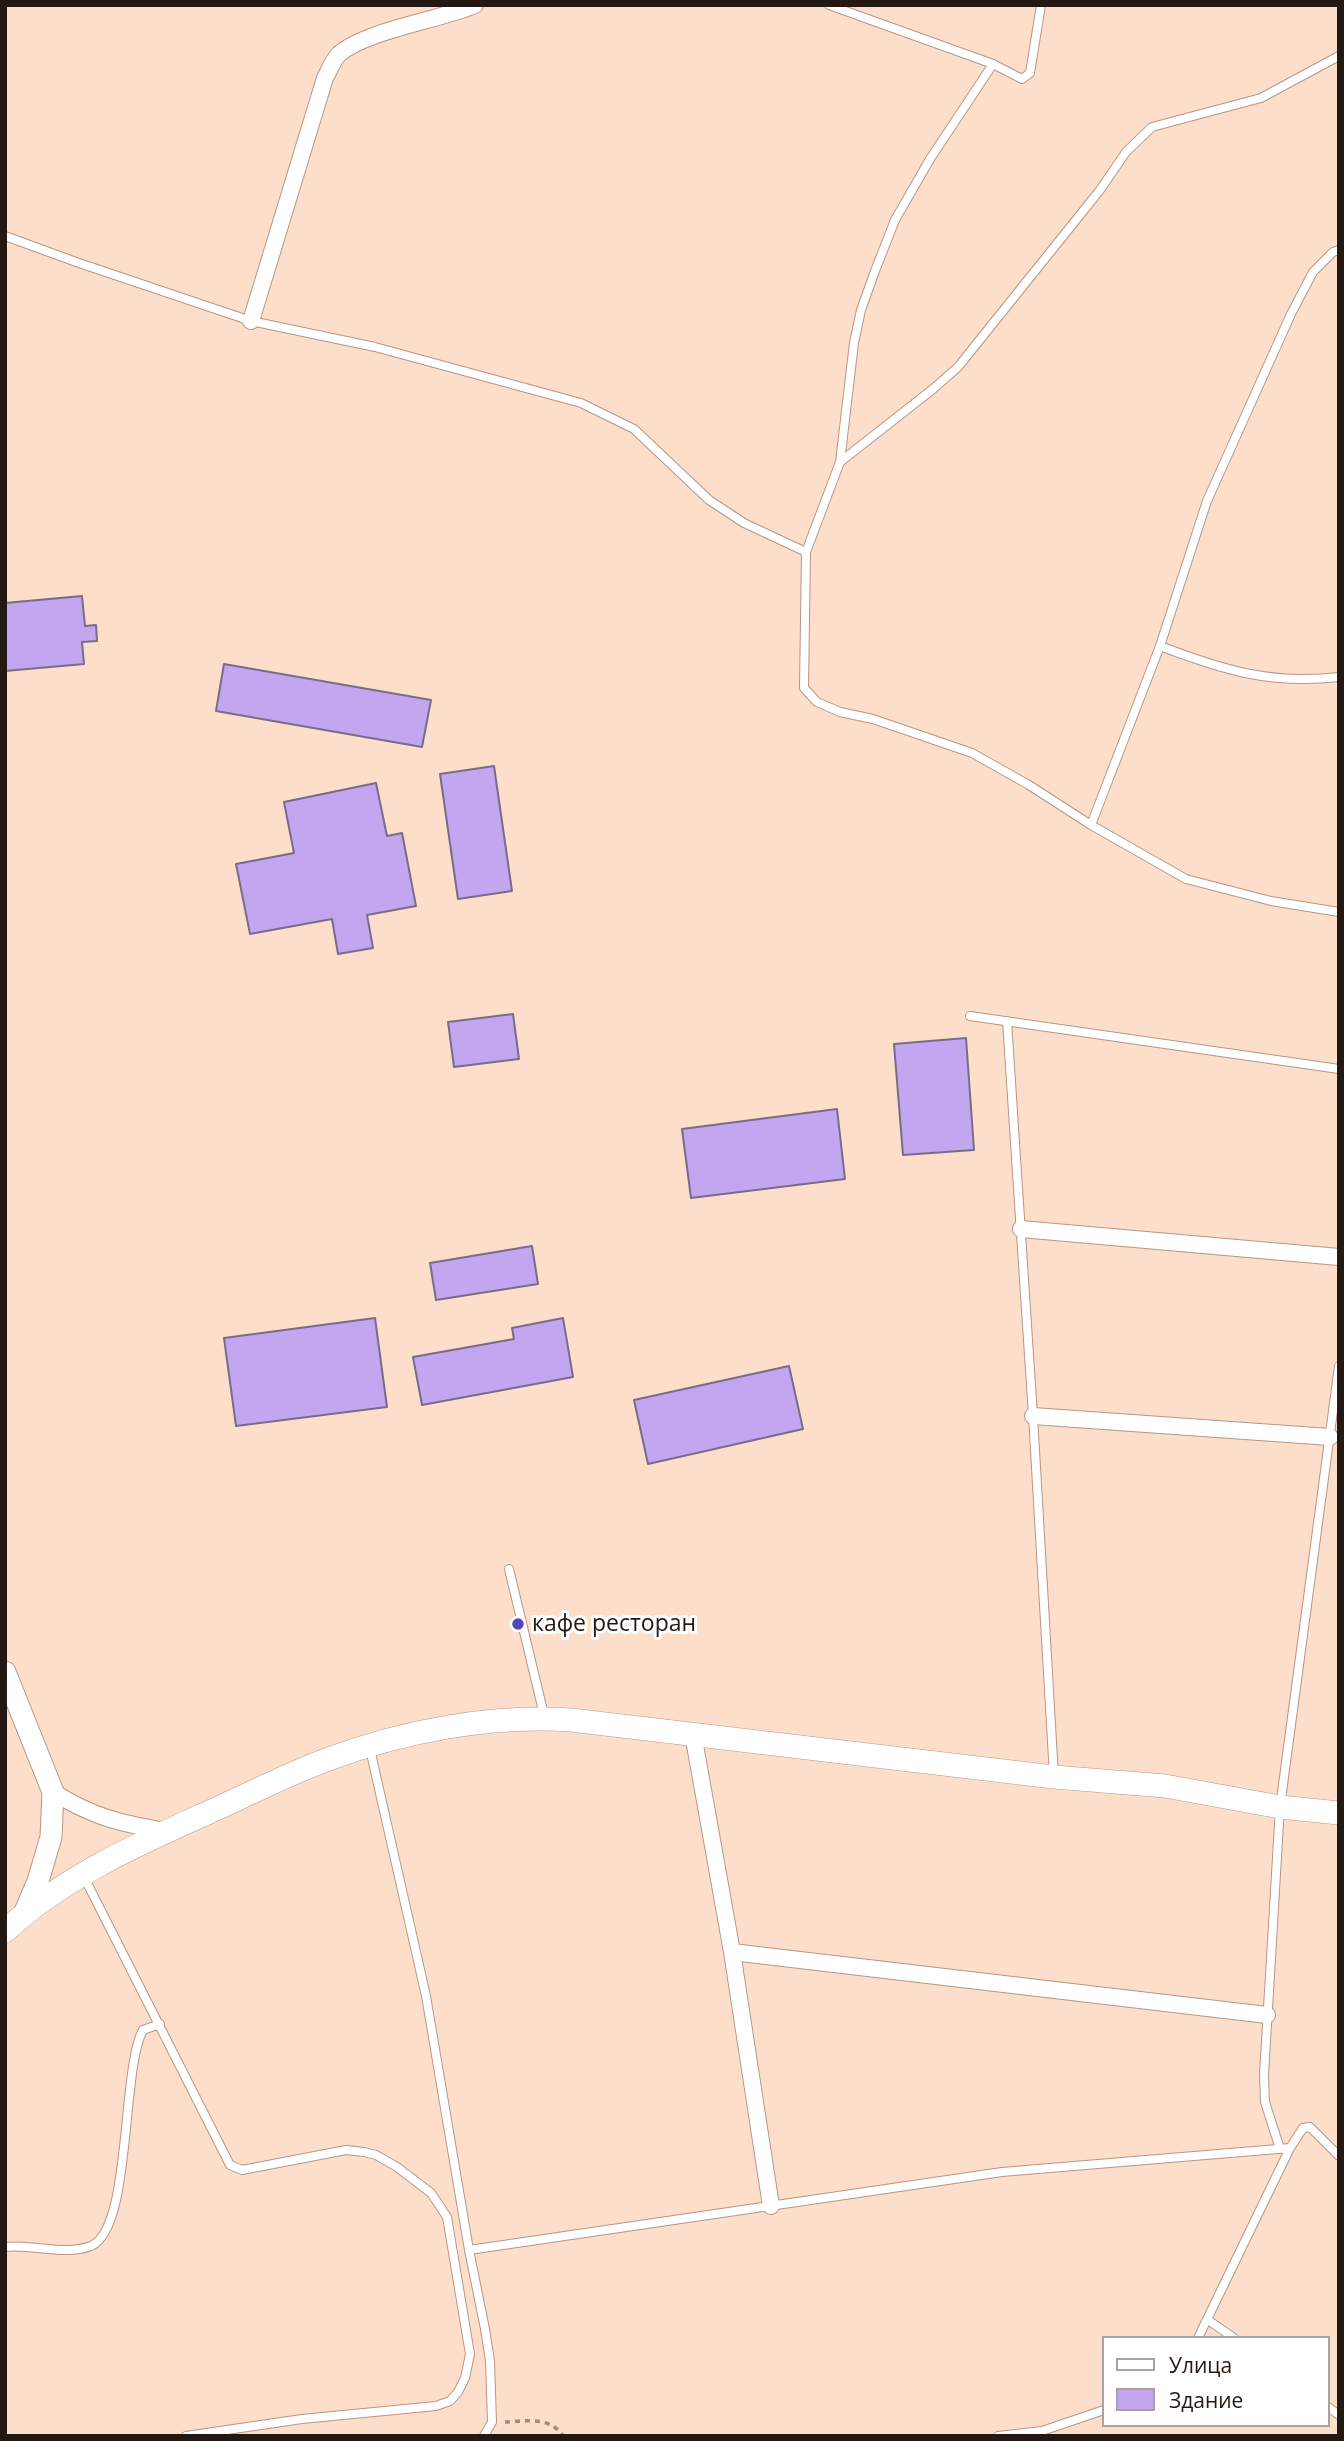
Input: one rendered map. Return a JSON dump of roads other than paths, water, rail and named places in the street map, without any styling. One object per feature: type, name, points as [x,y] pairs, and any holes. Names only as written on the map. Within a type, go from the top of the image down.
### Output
[{"type":"main road","points":[[5,1931],[54,1890],[82,1874],[165,1831],[324,1760],[370,1745],[452,1727],[500,1720],[545,1718],[1054,1777],[1165,1786],[1280,1808],[1339,1813]]},
{"type":"street","points":[[251,321],[332,65],[340,54],[367,38],[454,14],[475,5]]},
{"type":"street","points":[[1021,1229],[1339,1257]]},
{"type":"street","points":[[1033,1416],[1330,1437]]},
{"type":"street","points":[[5,1672],[53,1792],[51,1838],[38,1881],[24,1914]]},
{"type":"street","points":[[694,1734],[732,1952],[771,2206]]},
{"type":"street","points":[[53,1792],[90,1814],[165,1831]]},
{"type":"street","points":[[732,1952],[1266,2015]]},
{"type":"lane","points":[[829,5],[993,64],[1022,79],[1027,78],[1030,73],[1041,5]]},
{"type":"lane","points":[[840,462],[958,367],[1100,190],[1126,152],[1152,127],[1261,98],[1339,56]]},
{"type":"lane","points":[[993,64],[930,159],[901,210],[861,310],[854,343],[840,462],[806,552],[804,688],[817,702],[840,712],[898,727],[972,753],[1185,878],[1271,901],[1339,912]]},
{"type":"lane","points":[[5,236],[251,321],[375,347],[581,403],[634,429],[709,500],[721,508],[744,523],[806,552]]},
{"type":"lane","points":[[1091,825],[1160,646],[1207,500],[1313,272],[1333,252],[1339,250]]},
{"type":"lane","points":[[1160,646],[1218,668],[1257,677],[1312,680],[1339,677]]},
{"type":"lane","points":[[970,1016],[1339,1069]]},
{"type":"lane","points":[[1007,1021],[1054,1777]]},
{"type":"lane","points":[[1280,2149],[1265,2102],[1266,2015],[1280,1808],[1339,1366]]},
{"type":"lane","points":[[509,1569],[545,1718]]},
{"type":"lane","points":[[370,1745],[426,1996],[488,2350],[492,2423],[484,2436]]},
{"type":"lane","points":[[82,1874],[230,2165],[242,2170],[346,2150],[364,2152],[376,2155],[397,2167],[431,2193],[447,2217],[470,2354],[466,2378],[450,2401],[436,2406],[302,2419],[186,2436]]},
{"type":"lane","points":[[5,2247],[67,2250],[93,2245],[103,2236],[112,2217],[127,2133],[134,2051],[143,2030],[160,2024]]},
{"type":"lane","points":[[1199,2336],[1290,2148],[1303,2128],[1310,2127],[1339,2156]]},
{"type":"lane","points":[[469,2250],[1002,2172],[1290,2148]]},
{"type":"lane","points":[[1208,2320],[1231,2336]]},
{"type":"lane","points":[[998,2436],[1042,2431],[1102,2411]]},
{"type":"place","name":"кафе ресторан","points":[[518,1624]]}]
